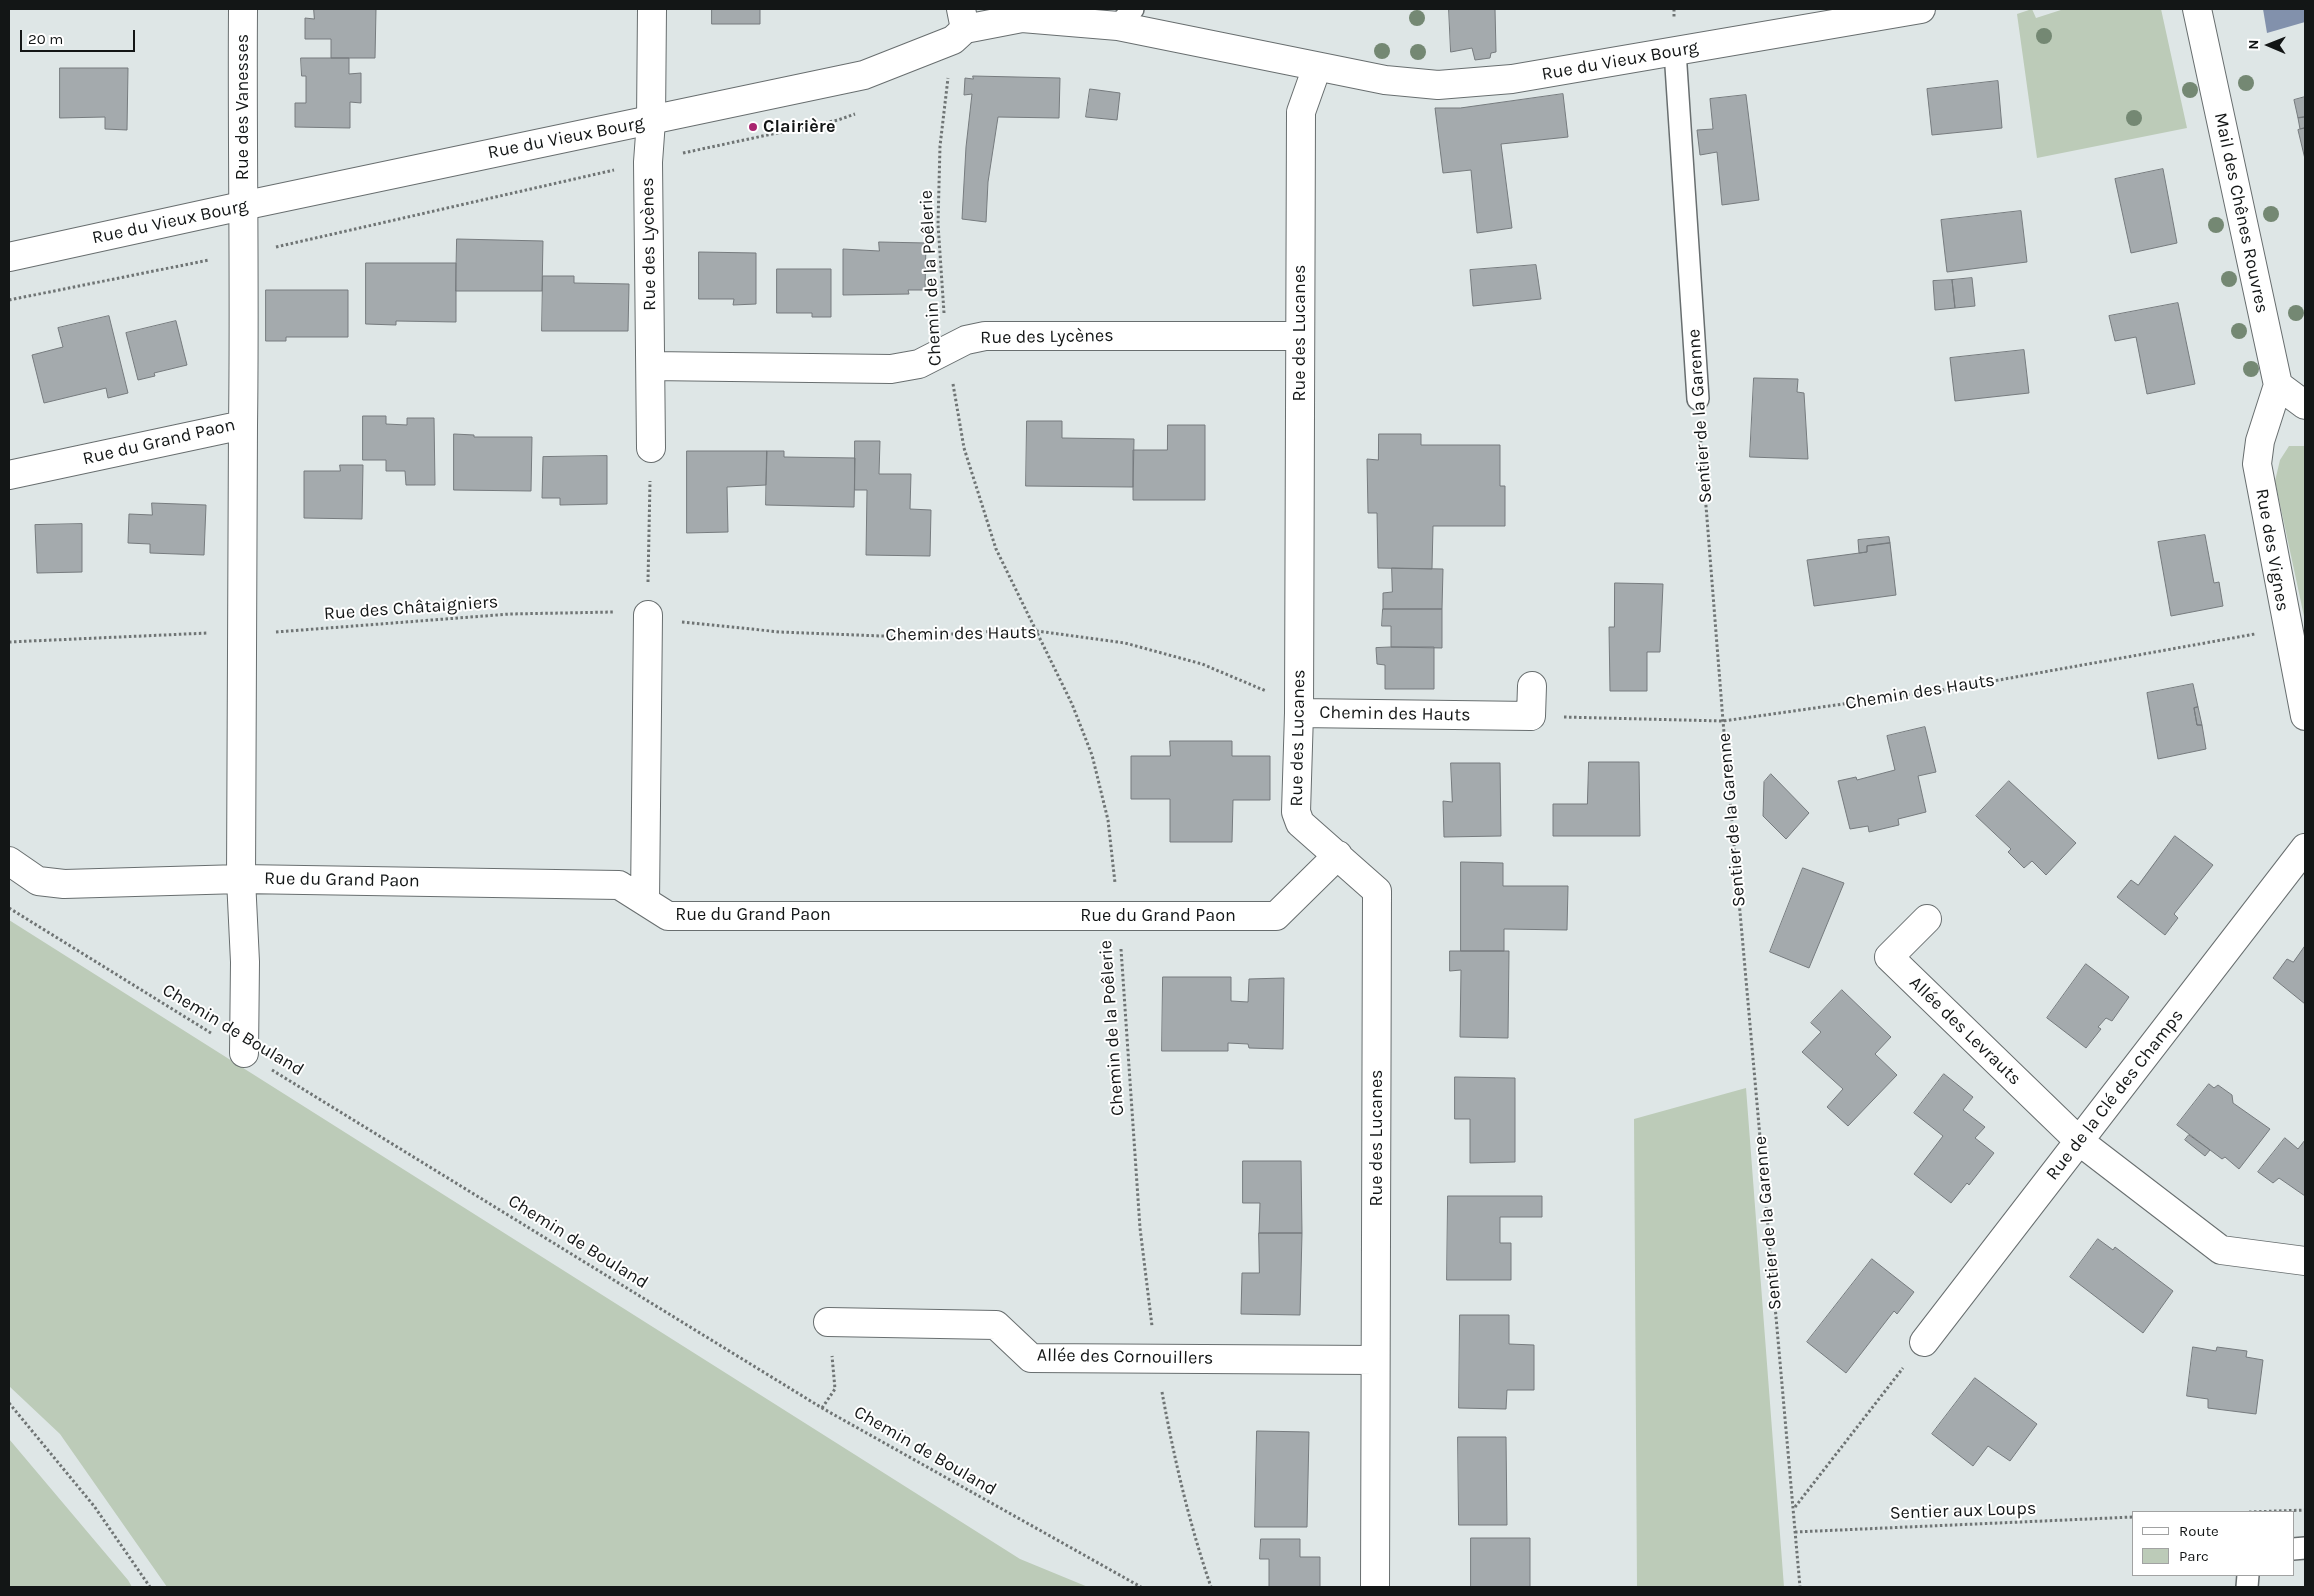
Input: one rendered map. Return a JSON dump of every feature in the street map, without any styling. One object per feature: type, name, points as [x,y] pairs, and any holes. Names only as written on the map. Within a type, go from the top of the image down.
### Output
[{"type":"street","name":"Rue des Vanesses","points":[[242,206],[243,9]]},
{"type":"street","name":"Rue des Lycènes","points":[[651,448],[648,162],[651,121],[652,9]]},
{"type":"street","name":"Rue du Vieux Bourg","points":[[9,257],[864,74],[960,26],[1022,18],[1126,18],[1318,67],[1386,80],[1438,85],[1512,79],[1920,9]]},
{"type":"street","name":"Mail des Chênes Rouvres","points":[[2198,9],[2278,385]]},
{"type":"street","name":"Rue des Lucanes","points":[[1318,67],[1301,112],[1296,812],[1300,823],[1377,891],[1378,1138],[1375,1360],[1375,1587]]},
{"type":"street","name":"Rue du Grand Paon","points":[[9,475],[243,425],[244,253],[242,206]]},
{"type":"street","name":"Rue des Lycènes","points":[[651,366],[891,369],[919,364],[966,340],[985,336],[1299,336]]},
{"type":"street","points":[[2278,385],[2305,405]]},
{"type":"street","name":"Rue des Vignes","points":[[2278,385],[2260,441],[2257,464],[2305,716]]},
{"type":"street","points":[[243,425],[241,879],[245,962],[244,1053]]},
{"type":"street","points":[[644,901],[648,615]]},
{"type":"street","points":[[1531,716],[1532,686]]},
{"type":"street","name":"Chemin des Hauts","points":[[1298,713],[1531,716]]},
{"type":"street","name":"Rue de la Clé des Champs","points":[[1924,1342],[2305,848]]},
{"type":"street","name":"Rue du Grand Paon","points":[[9,861],[38,881],[64,884],[241,879],[619,885],[668,916],[1276,916],[1338,855]]},
{"type":"street","name":"Allée des Levrauts","points":[[1926,919],[1890,957],[2079,1141]]},
{"type":"street","points":[[2079,1141],[2221,1250],[2305,1261]]},
{"type":"street","name":"Allée des Cornouillers","points":[[828,1322],[996,1325],[1031,1358],[1375,1360]]},
{"type":"lane","name":"Sentier de la Garenne","points":[[1675,51],[1698,399]]},
{"type":"path","name":"Chemin de la Poêlerie","points":[[960,26],[940,146],[938,224],[946,350],[964,448],[994,540],[1072,704],[1092,755],[1108,820],[1118,916],[1140,1228],[1156,1358],[1175,1464],[1197,1546],[1211,1587]]},
{"type":"path","points":[[9,300],[244,253],[497,198],[736,140],[838,120],[863,111]]},
{"type":"path","name":"Sentier de la Garenne","points":[[1698,399],[1723,722],[1800,1587]]},
{"type":"path","points":[[648,615],[651,448]]},
{"type":"path","name":"Rue des Châtaigniers","points":[[9,642],[207,633],[242,635],[510,614],[600,611],[648,615]]},
{"type":"path","name":"Chemin des Hauts","points":[[648,615],[678,622],[800,633],[907,637],[998,631],[1037,632],[1125,643],[1202,664],[1273,694],[1298,713]]},
{"type":"path","name":"Chemin des Hauts","points":[[1531,716],[1723,722],[1949,688],[2287,628]]},
{"type":"path","name":"Chemin de Bouland","points":[[9,908],[822,1408],[970,1493],[1142,1587]]},
{"type":"path","points":[[822,1408],[835,1388],[828,1322]]},
{"type":"path","points":[[1794,1508],[1924,1342]]},
{"type":"path","points":[[9,1403],[94,1506],[150,1587]]},
{"type":"path","points":[[2278,1511],[2305,1510]]},
{"type":"path","name":"Sentier aux Loups","points":[[1795,1532],[2132,1517]]},
{"type":"green space","points":[[2032,9],[2036,18],[2064,9],[2161,9],[2187,128],[2037,158],[2017,14]]},
{"type":"green space","points":[[2289,446],[2305,446],[2305,621],[2275,481],[2280,460]]},
{"type":"green space","points":[[9,920],[1020,1559],[1088,1587],[167,1587],[60,1434],[9,1386]]},
{"type":"green space","points":[[1746,1088],[1784,1587],[1637,1587],[1634,1119]]},
{"type":"green space","points":[[9,1439],[128,1580],[132,1587],[9,1587]]},
{"type":"water","points":[[2263,9],[2305,9],[2305,22],[2267,33]]},
{"type":"building","points":[[314,9],[376,9],[375,58],[331,58],[331,39],[305,39],[305,18],[314,19]]},
{"type":"building","points":[[712,9],[760,9],[760,24],[712,24]]},
{"type":"building","points":[[1449,9],[1495,9],[1496,52],[1491,53],[1490,58],[1475,60],[1472,48],[1451,52]]},
{"type":"building","points":[[301,58],[349,58],[349,74],[361,73],[361,103],[350,102],[350,128],[295,127],[295,103],[306,103],[306,76],[302,76]]},
{"type":"building","points":[[60,68],[128,68],[127,130],[105,129],[105,117],[60,118]]},
{"type":"building","points":[[973,76],[1060,78],[1059,118],[998,117],[988,182],[986,222],[962,219],[966,147],[972,94],[964,95],[965,78],[973,79]]},
{"type":"building","points":[[1998,81],[2002,128],[1932,135],[1927,89]]},
{"type":"building","points":[[1090,89],[1120,93],[1117,120],[1086,117]]},
{"type":"building","points":[[1563,94],[1568,137],[1501,144],[1512,228],[1477,233],[1471,170],[1443,173],[1435,108],[1460,108]]},
{"type":"building","points":[[1746,95],[1759,200],[1722,205],[1717,152],[1700,155],[1697,130],[1713,129],[1710,99]]},
{"type":"building","points":[[2305,97],[2305,117],[2298,118],[2294,100]]},
{"type":"building","points":[[2305,117],[2305,128],[2300,129],[2298,118]]},
{"type":"building","points":[[2305,128],[2305,159],[2298,130]]},
{"type":"building","points":[[2163,169],[2177,243],[2131,253],[2115,179]]},
{"type":"building","points":[[2021,211],[2027,262],[1947,272],[1941,220]]},
{"type":"building","points":[[457,239],[543,241],[542,291],[456,291]]},
{"type":"building","points":[[879,242],[926,243],[925,290],[908,290],[909,294],[843,295],[843,249],[879,251]]},
{"type":"building","points":[[699,252],[756,253],[756,304],[733,305],[734,299],[699,299]]},
{"type":"building","points":[[366,263],[456,263],[456,322],[396,321],[396,325],[366,324]]},
{"type":"building","points":[[1536,265],[1541,299],[1473,306],[1470,270]]},
{"type":"building","points":[[777,269],[831,269],[831,317],[812,317],[812,313],[777,313]]},
{"type":"building","points":[[543,276],[574,276],[574,283],[629,284],[628,331],[542,331]]},
{"type":"building","points":[[1972,278],[1975,306],[1955,308],[1952,280]]},
{"type":"building","points":[[1952,280],[1955,308],[1935,310],[1933,281]]},
{"type":"building","points":[[266,290],[348,290],[348,337],[286,337],[286,341],[266,341]]},
{"type":"building","points":[[2178,303],[2195,384],[2147,394],[2136,337],[2115,341],[2109,316]]},
{"type":"building","points":[[109,316],[128,393],[108,398],[106,388],[44,403],[32,355],[63,347],[58,328]]},
{"type":"building","points":[[176,321],[187,365],[154,373],[155,376],[138,380],[126,333]]},
{"type":"building","points":[[2024,350],[2029,393],[1955,401],[1950,358]]},
{"type":"building","points":[[1754,378],[1798,379],[1797,392],[1804,393],[1808,459],[1750,457]]},
{"type":"building","points":[[363,416],[386,416],[386,424],[407,425],[407,418],[434,418],[435,485],[406,485],[405,471],[386,471],[386,460],[363,460]]},
{"type":"building","points":[[1027,421],[1062,421],[1062,438],[1134,439],[1133,487],[1026,486]]},
{"type":"building","points":[[1168,425],[1205,425],[1205,500],[1133,500],[1133,450],[1167,450]]},
{"type":"building","points":[[454,434],[474,435],[474,437],[532,437],[531,491],[454,490]]},
{"type":"building","points":[[1379,434],[1421,434],[1421,445],[1500,445],[1500,486],[1505,486],[1505,526],[1433,526],[1432,569],[1378,568],[1377,513],[1368,513],[1367,459],[1378,460]]},
{"type":"building","points":[[855,441],[880,441],[879,474],[911,474],[910,509],[931,510],[930,556],[866,555],[867,490],[855,490]]},
{"type":"building","points":[[687,451],[767,451],[766,485],[727,487],[728,532],[687,533]]},
{"type":"building","points":[[767,451],[784,451],[784,457],[855,458],[854,507],[766,505]]},
{"type":"building","points":[[607,456],[607,504],[560,505],[560,498],[542,498],[543,457]]},
{"type":"building","points":[[340,465],[363,465],[362,519],[304,518],[304,471],[340,471]]},
{"type":"building","points":[[152,503],[206,505],[204,555],[150,553],[150,544],[128,543],[129,514],[152,515]]},
{"type":"building","points":[[82,524],[82,572],[37,573],[35,525]]},
{"type":"building","points":[[2205,535],[2214,583],[2219,582],[2223,606],[2171,616],[2158,542]]},
{"type":"building","points":[[1889,537],[1890,543],[1867,546],[1867,552],[1859,553],[1858,540]]},
{"type":"building","points":[[1890,543],[1896,595],[1814,606],[1807,560],[1867,552],[1867,546]]},
{"type":"building","points":[[1392,568],[1443,569],[1442,609],[1383,609],[1383,593],[1392,592]]},
{"type":"building","points":[[1615,583],[1663,584],[1660,652],[1647,652],[1647,691],[1610,691],[1609,627],[1614,627]]},
{"type":"building","points":[[1383,609],[1442,609],[1442,648],[1391,647],[1391,626],[1382,626]]},
{"type":"building","points":[[1434,647],[1434,689],[1385,689],[1385,665],[1377,664],[1376,648]]},
{"type":"building","points":[[2193,684],[2198,707],[2194,708],[2197,725],[2202,725],[2206,749],[2158,759],[2147,693]]},
{"type":"building","points":[[2198,707],[2202,725],[2197,725],[2194,708]]},
{"type":"building","points":[[1925,727],[1936,772],[1918,776],[1926,812],[1898,819],[1899,825],[1869,832],[1868,826],[1850,829],[1838,781],[1856,777],[1857,780],[1895,770],[1887,736]]},
{"type":"building","points":[[1170,741],[1232,741],[1232,756],[1270,756],[1270,800],[1233,800],[1232,842],[1170,842],[1170,799],[1131,799],[1131,756],[1170,756]]},
{"type":"building","points":[[1589,762],[1639,762],[1640,836],[1553,836],[1553,804],[1587,804]]},
{"type":"building","points":[[1451,763],[1500,763],[1501,836],[1444,837],[1443,801],[1452,802]]},
{"type":"building","points":[[1771,774],[1809,813],[1786,839],[1763,816],[1764,782]]},
{"type":"building","points":[[2009,781],[2076,843],[2046,875],[2032,861],[2024,868],[2008,852],[2011,849],[1976,816]]},
{"type":"building","points":[[2175,836],[2213,865],[2174,914],[2178,918],[2165,935],[2117,897],[2131,880],[2138,885]]},
{"type":"building","points":[[1461,862],[1503,863],[1503,886],[1568,886],[1567,930],[1504,929],[1504,951],[1461,951]]},
{"type":"building","points":[[1803,868],[1844,883],[1809,968],[1770,952]]},
{"type":"building","points":[[2305,946],[2305,1004],[2273,978],[2287,959],[2293,962]]},
{"type":"building","points":[[1450,951],[1509,951],[1508,1038],[1460,1037],[1461,970],[1450,971]]},
{"type":"building","points":[[2086,964],[2129,997],[2112,1021],[2106,1018],[2098,1027],[2101,1029],[2086,1048],[2047,1018]]},
{"type":"building","points":[[1163,977],[1231,977],[1231,1001],[1248,1002],[1249,979],[1284,978],[1283,1049],[1249,1048],[1248,1044],[1228,1043],[1228,1051],[1162,1051]]},
{"type":"building","points":[[1842,990],[1891,1037],[1875,1054],[1897,1075],[1848,1126],[1827,1107],[1843,1089],[1802,1052],[1821,1032],[1811,1023]]},
{"type":"building","points":[[1944,1074],[1973,1097],[1963,1110],[1985,1127],[1975,1138],[1994,1153],[1969,1185],[1967,1183],[1951,1203],[1914,1174],[1943,1136],[1914,1113]]},
{"type":"building","points":[[1455,1077],[1515,1078],[1515,1162],[1470,1163],[1470,1119],[1455,1119]]},
{"type":"building","points":[[2209,1084],[2214,1088],[2218,1085],[2232,1095],[2233,1103],[2270,1129],[2239,1169],[2225,1157],[2222,1159],[2177,1125]]},
{"type":"building","points":[[2189,1135],[2210,1150],[2205,1156],[2185,1140]]},
{"type":"building","points":[[2285,1138],[2298,1149],[2305,1140],[2305,1196],[2279,1178],[2273,1183],[2258,1172]]},
{"type":"building","points":[[1243,1161],[1301,1161],[1302,1233],[1259,1233],[1260,1203],[1243,1203]]},
{"type":"building","points":[[1448,1196],[1542,1196],[1542,1217],[1500,1217],[1500,1243],[1511,1243],[1511,1280],[1447,1280]]},
{"type":"building","points":[[1259,1233],[1302,1233],[1300,1315],[1241,1314],[1242,1273],[1259,1273]]},
{"type":"building","points":[[2098,1239],[2113,1250],[2115,1247],[2173,1291],[2143,1333],[2070,1277]]},
{"type":"building","points":[[1872,1259],[1914,1292],[1897,1314],[1894,1311],[1846,1373],[1807,1342]]},
{"type":"building","points":[[1460,1315],[1509,1315],[1509,1344],[1534,1345],[1534,1390],[1507,1390],[1506,1409],[1459,1408]]},
{"type":"building","points":[[2193,1347],[2216,1351],[2217,1347],[2247,1351],[2246,1357],[2263,1360],[2256,1414],[2208,1408],[2208,1399],[2187,1396]]},
{"type":"building","points":[[1975,1378],[2037,1424],[2010,1461],[1988,1446],[1973,1466],[1932,1434]]},
{"type":"building","points":[[1257,1431],[1309,1432],[1307,1527],[1255,1527]]},
{"type":"building","points":[[1458,1437],[1506,1437],[1507,1525],[1459,1525]]},
{"type":"building","points":[[1471,1538],[1530,1538],[1530,1587],[1471,1587]]},
{"type":"building","points":[[1261,1539],[1300,1539],[1300,1557],[1320,1557],[1320,1587],[1269,1587],[1269,1559],[1260,1559]]},
{"type":"place","name":"Clairière","points":[[753,127]]}]
